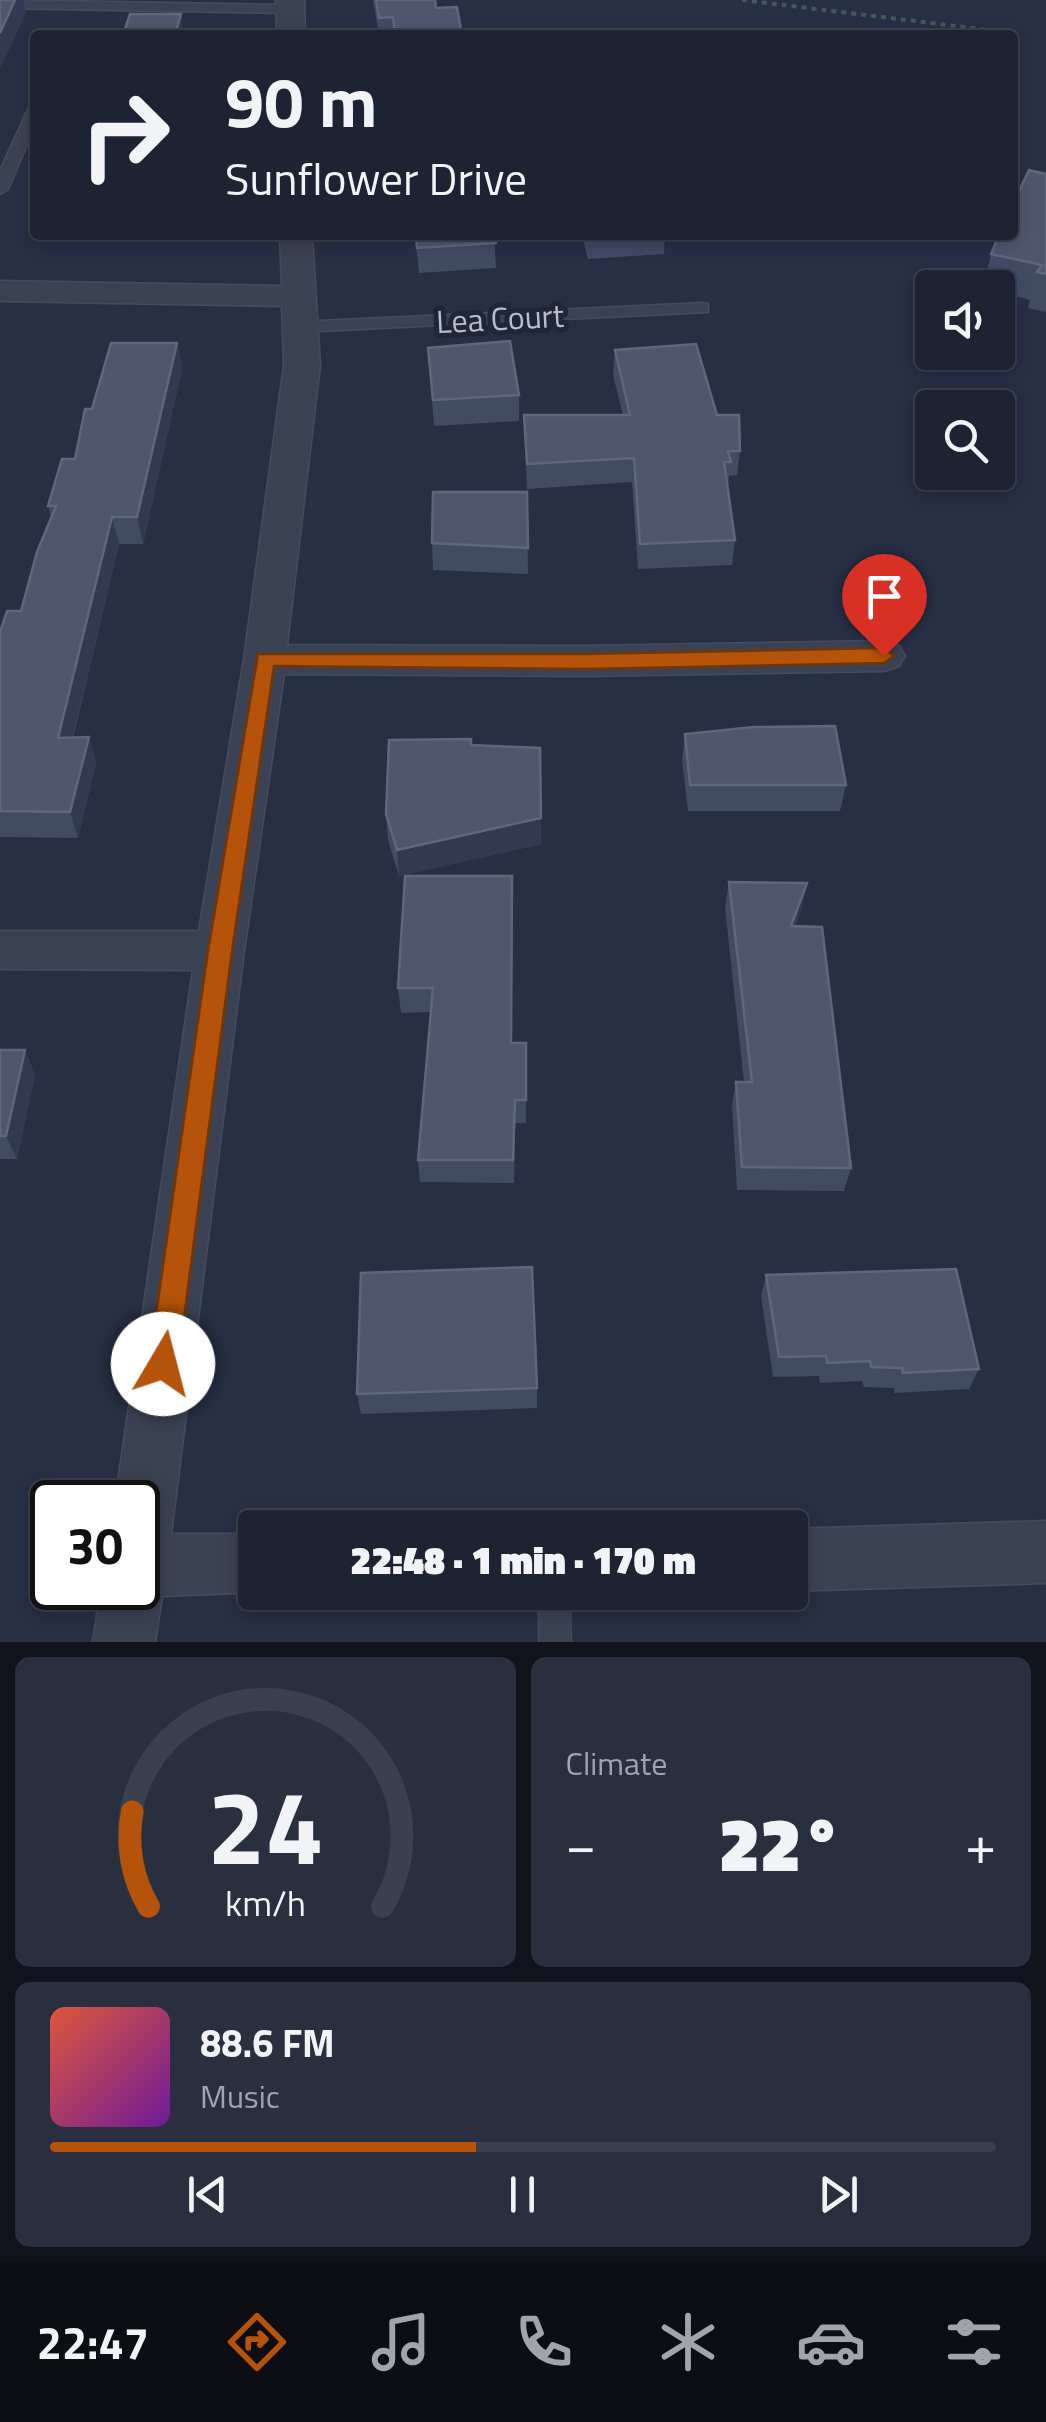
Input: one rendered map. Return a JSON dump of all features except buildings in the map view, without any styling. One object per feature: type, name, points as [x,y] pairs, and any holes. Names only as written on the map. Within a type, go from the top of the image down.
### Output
[{"type":"street","points":[[148,1480],[220,951],[265,659],[302,365],[296,240]]},
{"type":"street","points":[[0,292],[298,312]]},
{"type":"street","points":[[265,659],[586,661],[884,656]]},
{"type":"street","points":[[0,950],[220,951]]},
{"type":"street","points":[[808,1559],[1046,1552]]},
{"type":"street","points":[[160,1564],[238,1565]]},
{"type":"street","points":[[124,1642],[129,1610]]},
{"type":"lane","points":[[0,4],[290,14]]},
{"type":"lane","points":[[0,189],[30,118]]},
{"type":"lane","name":"Lea Court","points":[[298,312],[702,308]]},
{"type":"lane","points":[[554,1610],[555,1642]]},
{"type":"path","points":[[742,0],[989,30]]},
{"type":"route","points":[[163,1364],[265,659],[586,661],[884,656]]}]
